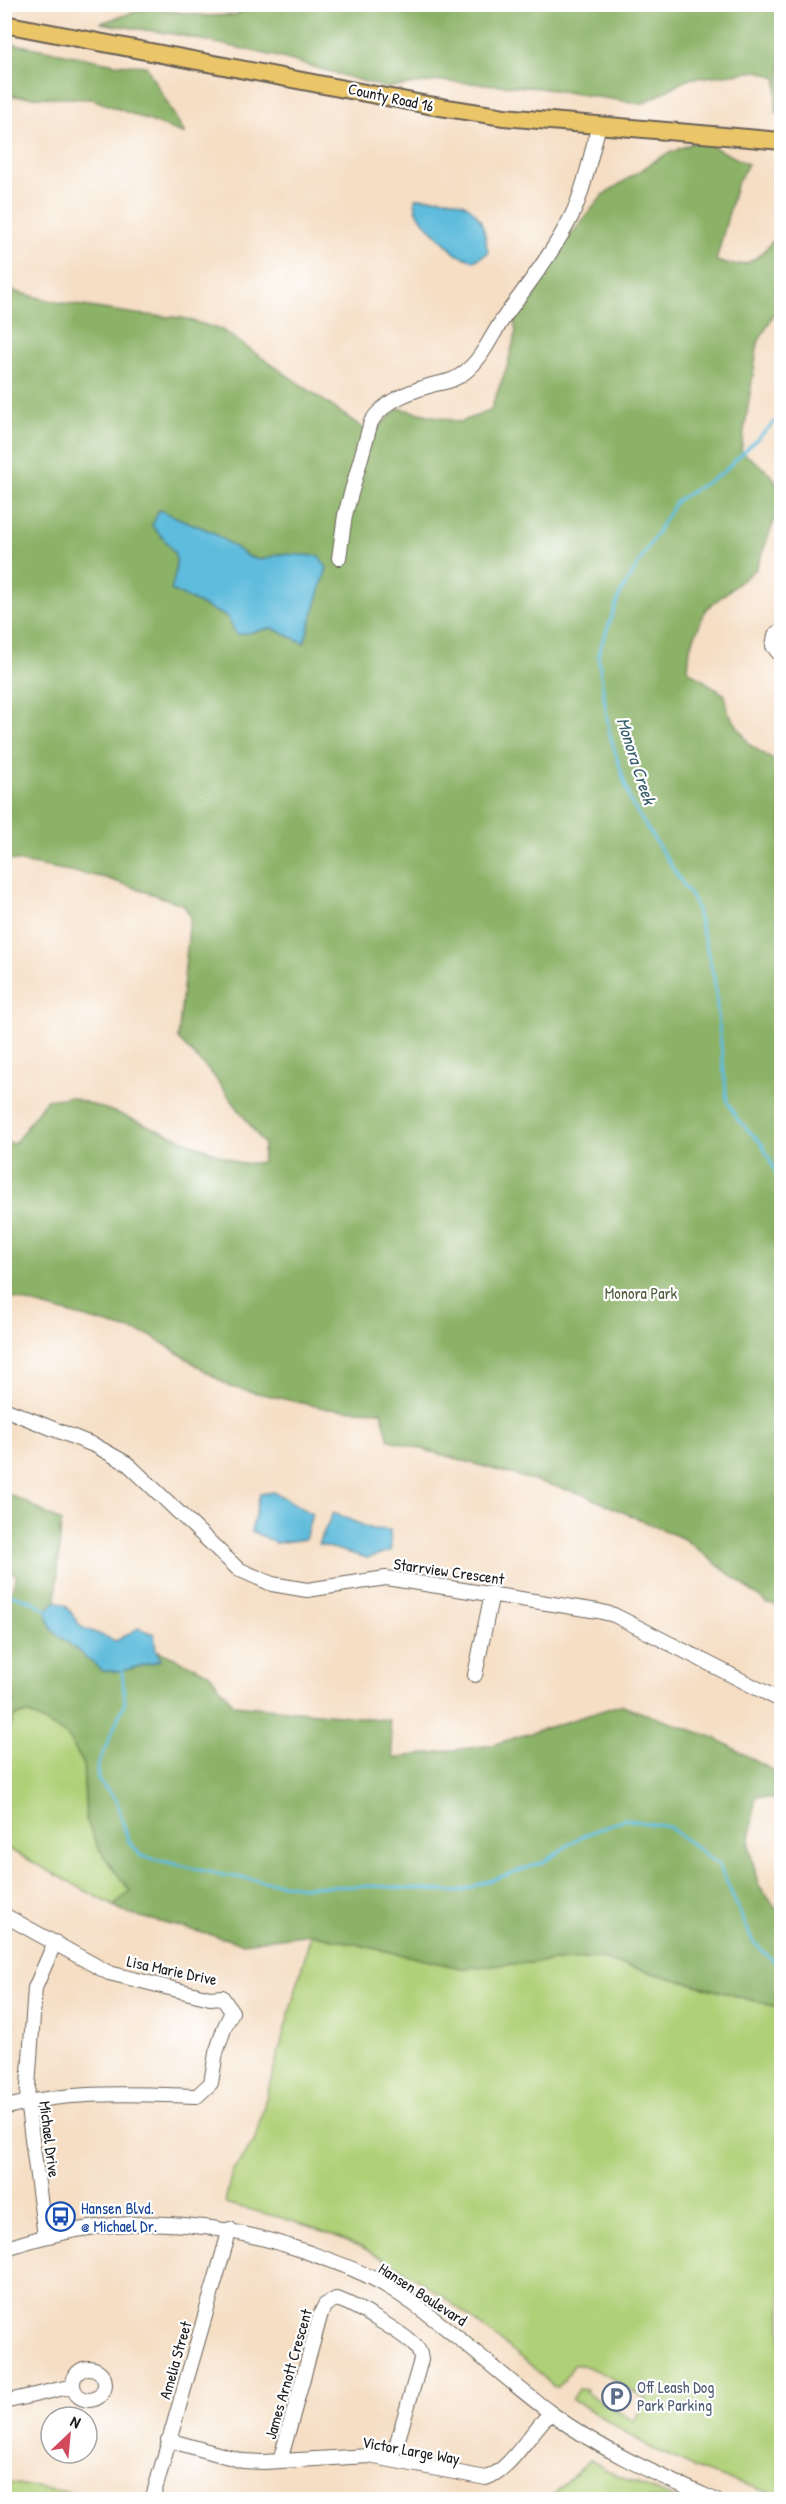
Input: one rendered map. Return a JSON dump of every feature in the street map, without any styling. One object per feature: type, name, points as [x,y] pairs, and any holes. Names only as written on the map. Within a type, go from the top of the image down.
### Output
[{"type":"main road","name":"County Road 16","points":[[4,24],[428,105],[504,117],[782,141]]},
{"type":"street","points":[[339,558],[345,516],[371,422],[378,410],[391,400],[449,382],[466,372],[479,357],[574,212],[599,125]]},
{"type":"street","points":[[782,630],[776,635],[773,646],[777,654],[782,657]]},
{"type":"street","name":"Starrview Crescent","points":[[4,1409],[96,1446],[128,1464],[238,1569],[272,1584],[307,1590],[386,1578],[492,1593],[614,1615],[782,1701]]},
{"type":"street","points":[[475,1675],[492,1593]]},
{"type":"street","name":"Lisa Marie Drive","points":[[4,1915],[109,1973],[210,1998],[222,1997],[232,2012],[216,2053],[211,2083],[197,2096],[175,2093],[97,2095],[27,2102],[4,2108]]},
{"type":"street","name":"Michael Drive","points":[[45,2236],[27,2102],[35,1988],[55,1942]]},
{"type":"street","name":"Hansen Boulevard","points":[[4,2248],[75,2230],[133,2224],[179,2224],[230,2229],[280,2242],[342,2264],[388,2287],[451,2330],[551,2413],[634,2465],[716,2499]]},
{"type":"street","name":"Amelia Street","points":[[152,2499],[230,2229]]},
{"type":"street","name":"James Arnott Crescent","points":[[280,2461],[321,2313],[325,2305],[336,2299],[352,2306],[408,2340],[420,2352],[421,2360],[392,2460]]},
{"type":"street","points":[[4,2402],[73,2386]]},
{"type":"street","name":"Victor Large Way","points":[[168,2440],[243,2461],[369,2456],[486,2478],[502,2470],[551,2413]]},
{"type":"green space","points":[[250,4],[781,5],[781,113],[776,112],[777,78],[759,71],[688,79],[642,104],[540,88],[439,81],[387,88],[275,56],[179,35],[100,23],[147,8],[208,16],[236,15]]},
{"type":"green space","points":[[5,42],[115,64],[146,66],[185,134],[92,99],[5,96]]},
{"type":"green space","name":"Monora Park","points":[[699,140],[748,164],[736,185],[716,261],[738,265],[753,260],[781,232],[781,301],[758,343],[741,451],[774,478],[778,485],[781,503],[756,569],[706,609],[690,648],[688,670],[725,695],[728,712],[750,745],[779,764],[781,768],[782,1218],[775,1231],[782,1248],[781,1606],[768,1604],[684,1539],[582,1494],[389,1440],[381,1411],[329,1409],[230,1387],[152,1336],[5,1296],[4,1144],[15,1143],[46,1100],[70,1097],[120,1114],[242,1164],[262,1162],[264,1144],[213,1075],[178,1039],[190,917],[184,905],[106,878],[5,859],[5,289],[56,302],[136,314],[183,318],[222,330],[372,434],[398,408],[460,422],[490,411],[507,367],[516,332],[512,312],[533,299],[561,247],[603,195],[661,157]],"holes":[[[212,532],[249,557],[263,560],[279,554],[304,643],[272,628],[237,635],[227,617],[172,590],[177,571],[176,553]]]},
{"type":"green space","points":[[5,1493],[61,1522],[56,1601],[46,1611],[52,1630],[103,1671],[122,1671],[161,1660],[156,1650],[209,1673],[234,1705],[389,1720],[394,1758],[492,1745],[620,1705],[715,1738],[781,1775],[781,1800],[756,1796],[749,1845],[758,1884],[781,1915],[781,2008],[597,1958],[461,1968],[311,1934],[242,1943],[129,1914],[114,1906],[130,1891],[98,1848],[86,1819],[83,1763],[67,1735],[30,1714],[16,1715],[5,1738],[5,1705],[15,1703],[5,1679],[5,1598],[10,1594],[17,1575],[5,1569]]},
{"type":"green space","points":[[30,1714],[67,1734],[83,1763],[86,1819],[108,1862],[131,1891],[114,1906],[5,1847],[4,1738],[16,1715]]},
{"type":"green space","points":[[311,1934],[461,1968],[597,1958],[781,2008],[781,2496],[703,2471],[651,2448],[571,2400],[578,2389],[587,2390],[586,2393],[634,2421],[646,2399],[610,2377],[589,2367],[573,2365],[565,2380],[557,2388],[553,2387],[526,2361],[458,2308],[401,2268],[338,2237],[282,2218],[225,2203],[232,2171],[254,2142]]},
{"type":"green space","points":[[590,2460],[615,2475],[676,2499],[604,2499],[590,2495],[586,2499],[548,2500]]},
{"type":"green space","points":[[5,2482],[109,2499],[5,2499]]},
{"type":"water","points":[[415,198],[452,200],[468,206],[482,223],[488,253],[474,261],[456,254],[423,221],[416,210]]},
{"type":"water","points":[[159,510],[212,532],[249,557],[263,560],[279,554],[319,556],[327,568],[304,643],[272,628],[237,635],[227,617],[171,590],[176,568],[175,554],[152,526]]},
{"type":"water","points":[[274,1492],[312,1514],[305,1539],[276,1543],[251,1531],[260,1494]]},
{"type":"water","points":[[333,1513],[372,1529],[390,1530],[391,1551],[367,1558],[318,1544]]},
{"type":"water","points":[[56,1601],[66,1605],[81,1627],[116,1641],[138,1628],[154,1634],[156,1650],[161,1660],[122,1671],[103,1671],[52,1630],[46,1610]]},
{"type":"waterway","name":"Monora Creek","points":[[782,415],[722,473],[676,501],[620,594],[598,654],[609,732],[631,803],[695,903],[714,977],[727,1101],[737,1119],[762,1144],[782,1185]]},
{"type":"waterway","points":[[4,1592],[34,1602],[46,1610]]},
{"type":"waterway","points":[[122,1671],[125,1702],[97,1767],[98,1780],[116,1800],[128,1840],[141,1856],[222,1875],[303,1887],[377,1886],[457,1892],[544,1862],[580,1837],[624,1819],[669,1827],[719,1865],[753,1942],[782,1969]]},
{"type":"place","name":"Hansen Blvd. @ Michael Dr.","points":[[60,2217]]},
{"type":"place","name":"Off Leash Dog Park Parking","points":[[616,2396]]}]
